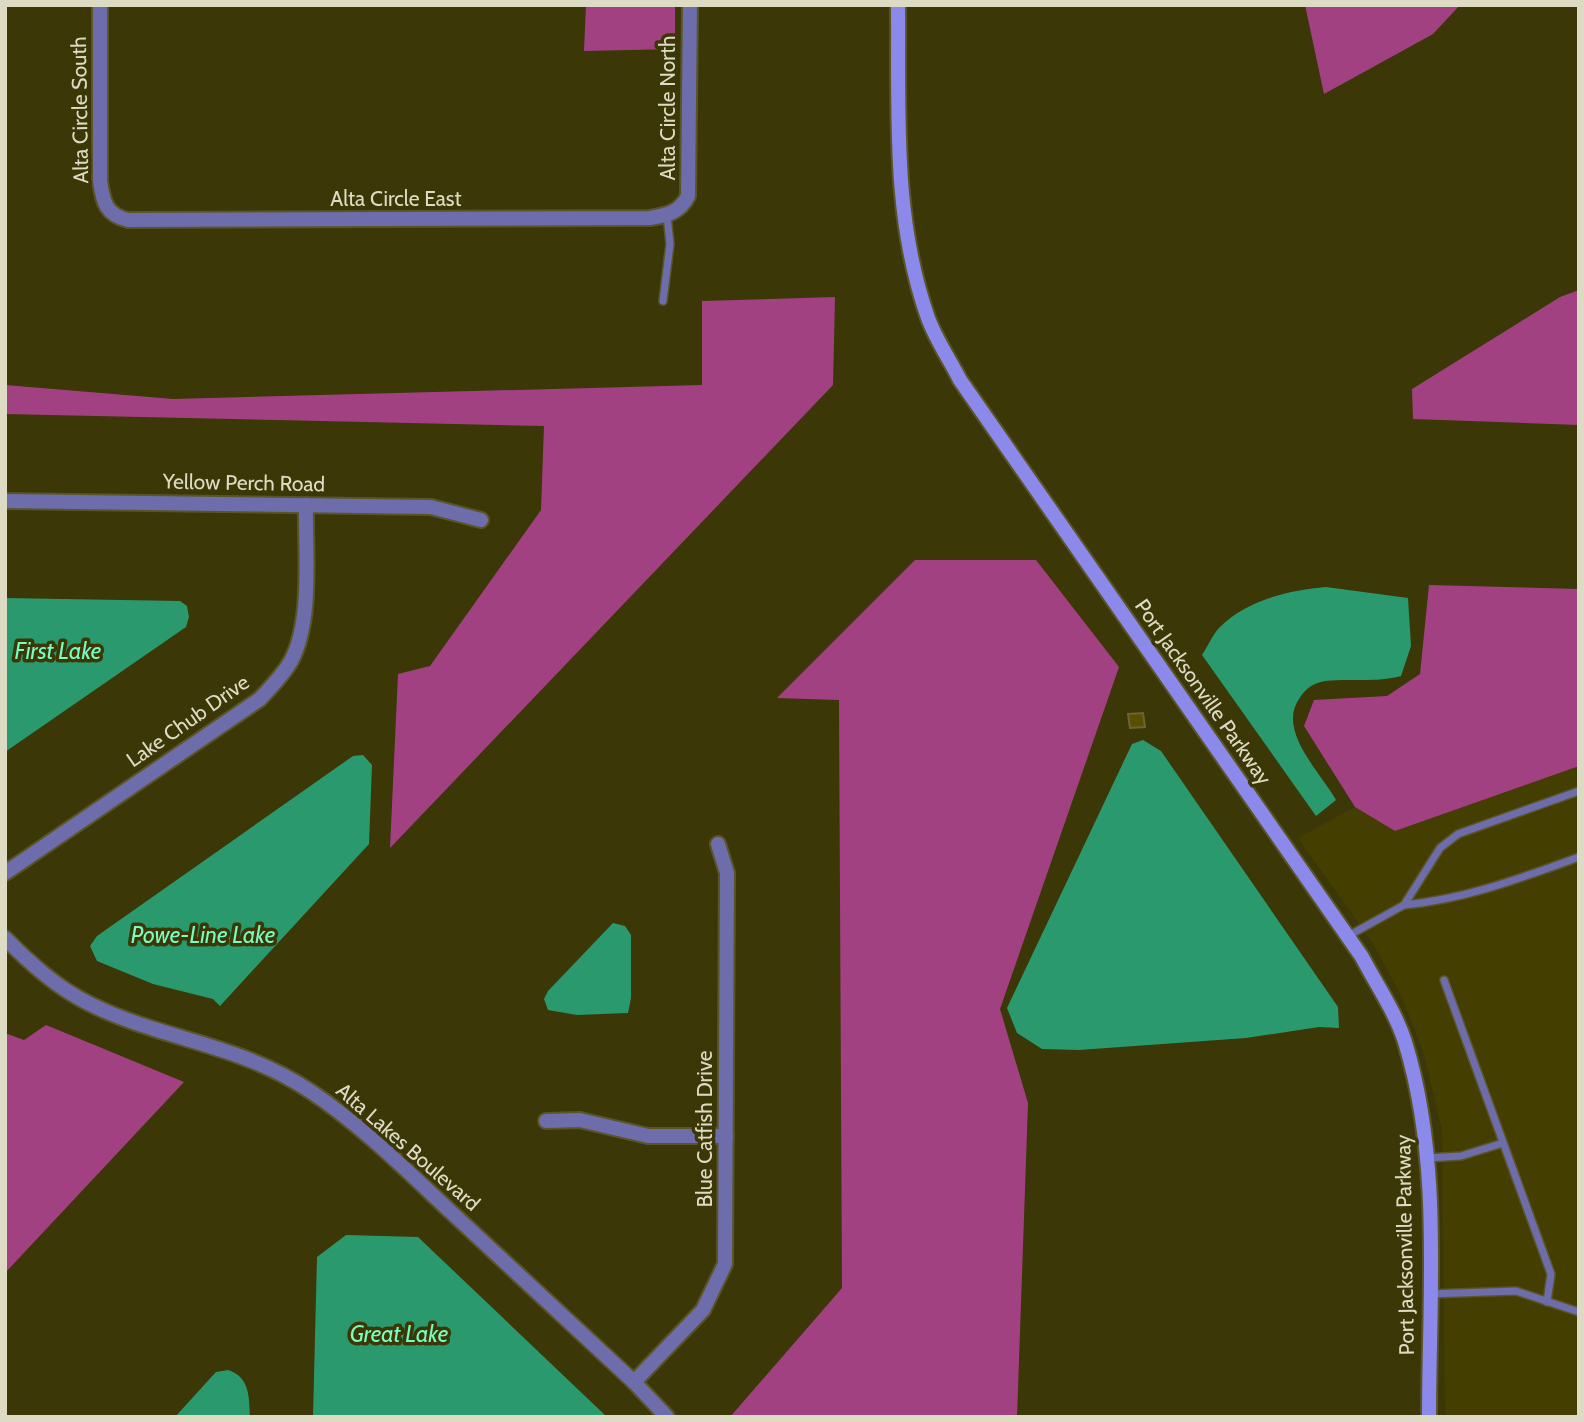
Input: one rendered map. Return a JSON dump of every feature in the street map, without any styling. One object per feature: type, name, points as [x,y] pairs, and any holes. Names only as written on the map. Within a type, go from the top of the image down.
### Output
[{"type":"street","name":"Alta Circle South","points":[[100,5],[100,181],[103,204],[110,212]]},
{"type":"street","name":"Alta Circle North","points":[[682,208],[688,196],[691,160],[690,5]]},
{"type":"street","name":"Port Jacksonville Parkway","points":[[898,5],[899,181],[907,242],[929,320],[960,380],[1362,957],[1404,1039],[1422,1107],[1427,1158],[1429,1417]]},
{"type":"street","name":"Alta Circle East","points":[[110,212],[128,220],[650,218],[667,215],[682,208]]},
{"type":"street","name":"Yellow Perch Road","points":[[5,501],[431,507],[481,520]]},
{"type":"street","name":"Lake Chub Drive","points":[[5,873],[260,699],[277,681],[291,661],[304,612],[306,505]]},
{"type":"street","name":"Blue Catfish Drive","points":[[634,1382],[703,1310],[719,1281],[726,1242],[727,873],[719,844]]},
{"type":"street","name":"Alta Lakes Boulevard","points":[[5,938],[27,961],[88,1003],[142,1025],[236,1054],[268,1067],[310,1091],[398,1163],[634,1382],[667,1417]]},
{"type":"street","points":[[546,1121],[580,1120],[648,1136],[726,1136]]},
{"type":"lane","points":[[663,301],[670,244],[667,215]]},
{"type":"lane","points":[[1404,905],[1440,848],[1458,834],[1579,791]]},
{"type":"lane","points":[[1348,936],[1404,905],[1440,901],[1487,890],[1579,857]]},
{"type":"lane","points":[[1444,980],[1551,1274],[1547,1302]]},
{"type":"lane","points":[[1427,1158],[1461,1156],[1503,1143]]},
{"type":"lane","points":[[1429,1294],[1505,1290],[1579,1312]]},
{"type":"shaded area","points":[[586,5],[675,5],[675,49],[584,51]]},
{"type":"shaded area","points":[[1305,5],[1460,5],[1433,34],[1324,94]]},
{"type":"shaded area","points":[[1579,290],[1579,425],[1413,419],[1412,389],[1560,297]]},
{"type":"shaded area","points":[[835,297],[833,385],[390,848],[398,674],[430,666],[541,510],[544,426],[5,414],[5,385],[173,399],[702,385],[702,301]]},
{"type":"shaded area","points":[[915,560],[1036,560],[1119,667],[1000,1009],[1028,1103],[1017,1417],[730,1417],[842,1288],[839,700],[777,698]]},
{"type":"shaded area","points":[[1429,585],[1579,589],[1579,766],[1395,831],[1355,807],[1304,726],[1314,700],[1387,696],[1420,674]]},
{"type":"shaded area","points":[[1579,766],[1579,1417],[1445,1417],[1442,1130],[1423,1051],[1401,995],[1372,942],[1298,838],[1355,807],[1395,831]]},
{"type":"shaded area","points":[[46,1025],[184,1082],[5,1273],[5,1033],[24,1040]]},
{"type":"water","points":[[1326,587],[1408,598],[1411,646],[1401,676],[1321,682],[1310,687],[1299,699],[1293,724],[1297,738],[1336,800],[1316,816],[1202,655],[1220,627],[1243,610],[1284,594]]},
{"type":"water","name":"First Lake","points":[[5,598],[180,601],[187,606],[189,617],[186,627],[5,752]]},
{"type":"water","points":[[1143,740],[1161,751],[1338,1007],[1339,1028],[1319,1027],[1246,1038],[1079,1050],[1042,1049],[1017,1033],[1007,1008],[1132,744]]},
{"type":"water","name":"Powe-Line Lake","points":[[363,755],[372,765],[369,844],[220,1006],[213,999],[153,984],[97,961],[90,946],[97,936],[353,756]]},
{"type":"water","points":[[613,923],[625,926],[631,935],[631,998],[628,1013],[577,1015],[548,1010],[544,999],[548,991]]},
{"type":"water","name":"Great Lake","points":[[346,1235],[418,1237],[607,1417],[313,1417],[317,1257]]},
{"type":"water","points":[[228,1370],[241,1377],[247,1389],[250,1417],[175,1417],[216,1372]]},
{"type":"building","points":[[1143,713],[1145,727],[1130,728],[1128,714]]}]
